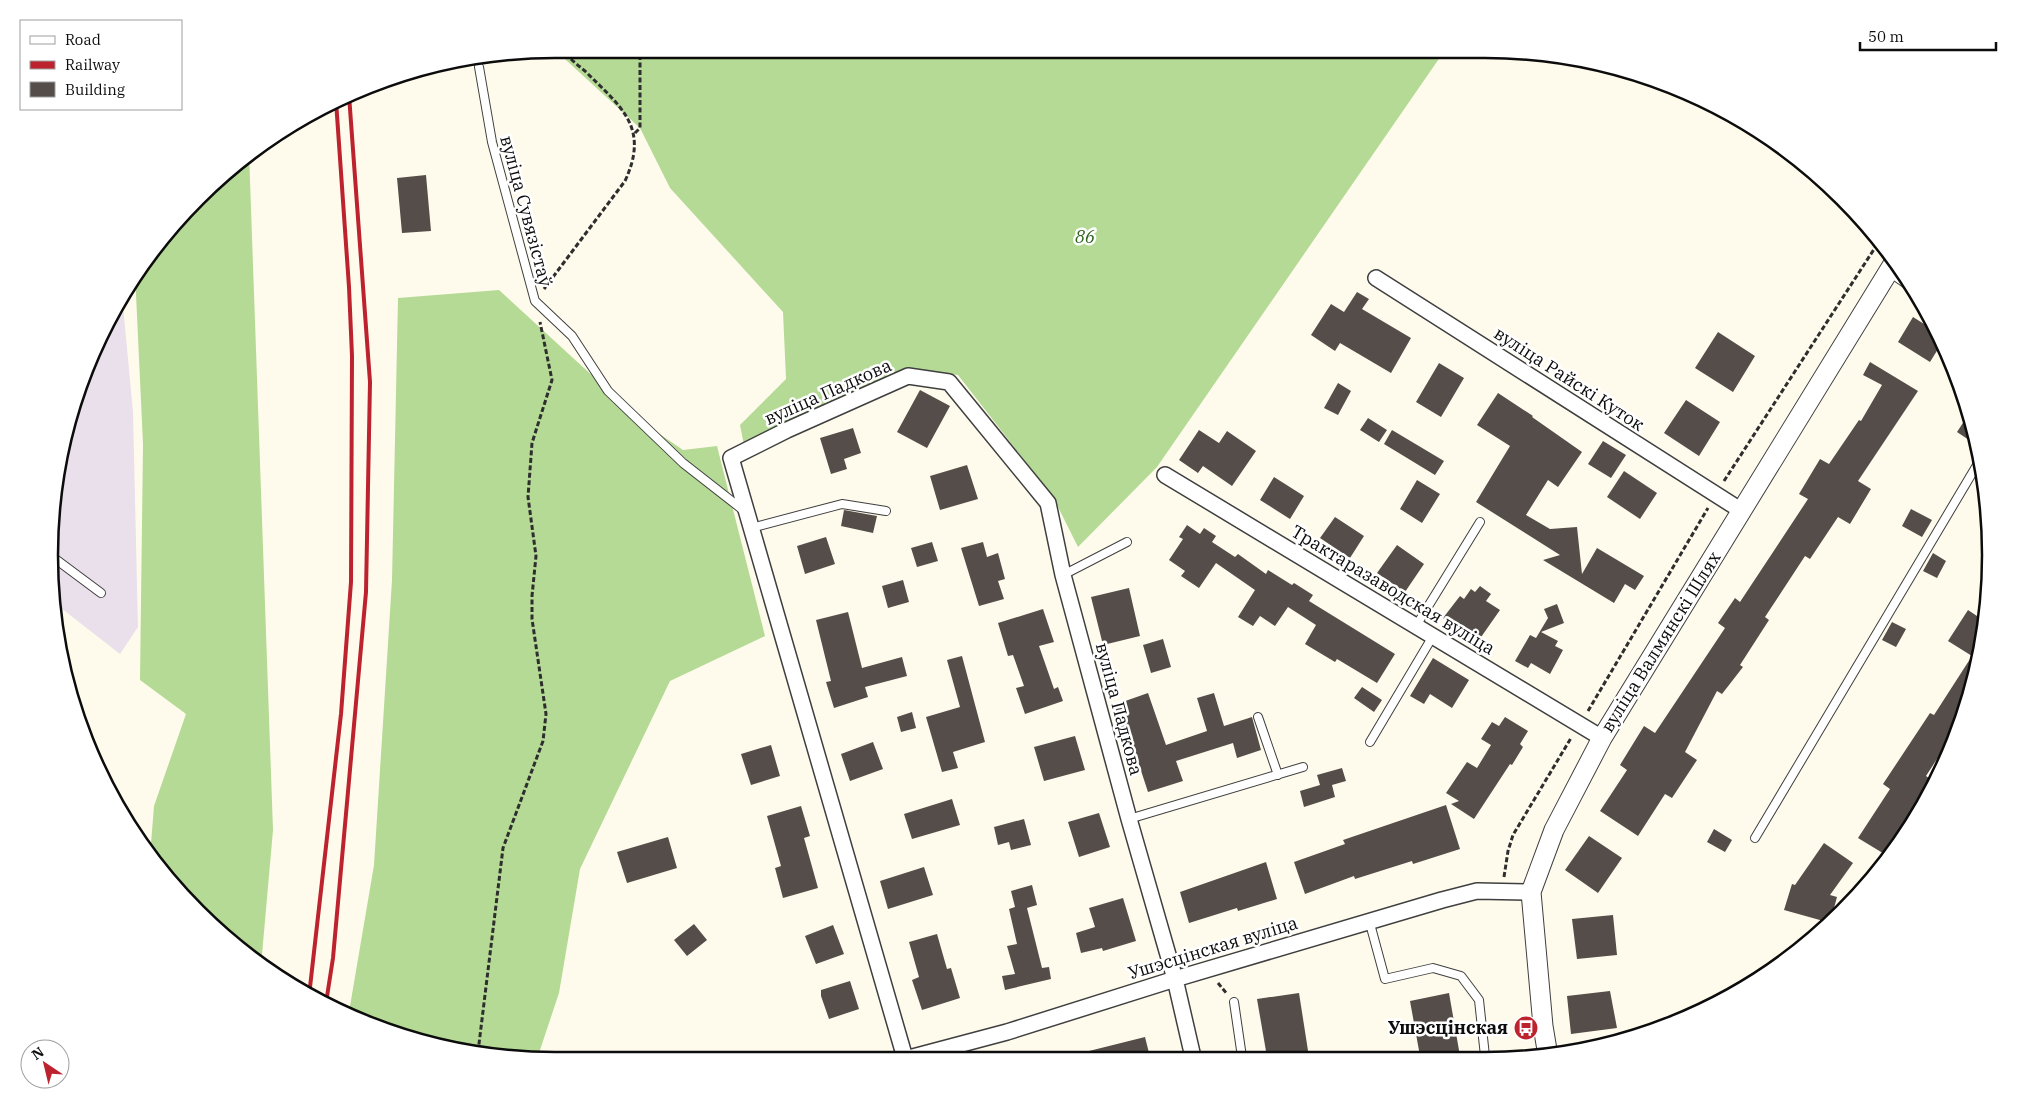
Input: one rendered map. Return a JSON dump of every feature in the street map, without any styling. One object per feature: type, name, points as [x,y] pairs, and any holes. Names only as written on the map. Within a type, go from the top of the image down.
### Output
[{"type":"street","name":"вуліца Валмянскі Шлях","points":[[1547,1047],[1531,892],[1554,830],[1602,738],[1891,267]]},
{"type":"street","name":"вуліца Райскі Куток","points":[[1376,278],[1742,511]]},
{"type":"street","name":"вуліца Падкова","points":[[905,1052],[731,458],[908,376],[949,382],[1048,503],[1063,575],[1129,820],[1175,979],[1193,1052]]},
{"type":"street","name":"Трактаразаводская вуліца","points":[[1165,475],[1602,738]]},
{"type":"street","name":"Ушэсцінская вуліца","points":[[930,1052],[1007,1032],[1206,969],[1370,920],[1477,891],[1531,892]]},
{"type":"lane","name":"вуліца Сувязістаў","points":[[479,66],[492,142],[535,301],[572,336],[608,392],[683,463],[749,520]]},
{"type":"lane","points":[[1755,838],[1975,469]]},
{"type":"lane","points":[[749,520],[842,504],[886,511]]},
{"type":"lane","points":[[1416,626],[1480,522]]},
{"type":"lane","points":[[1063,575],[1127,542]]},
{"type":"lane","points":[[58,561],[100,592]]},
{"type":"lane","points":[[1370,742],[1433,636]]},
{"type":"lane","points":[[1258,717],[1278,775]]},
{"type":"lane","points":[[1129,820],[1303,767]]},
{"type":"lane","points":[[1370,920],[1385,979],[1433,968],[1460,976],[1479,1000],[1485,1052]]},
{"type":"lane","points":[[1234,1002],[1241,1052]]},
{"type":"path","points":[[479,1045],[503,848],[543,741],[546,714],[532,619],[536,556],[528,498],[532,443],[552,380],[535,301],[625,181],[633,163],[635,134],[621,107],[571,58]]},
{"type":"path","points":[[635,134],[640,128],[640,58]]},
{"type":"path","points":[[1502,892],[1508,851],[1513,835],[1620,660],[1715,495],[1876,247]]},
{"type":"path","points":[[1206,969],[1234,1002]]},
{"type":"shaded area","points":[[123,308],[133,412],[138,627],[120,654],[61,608],[58,554],[62,490],[74,426],[95,364]]},
{"type":"green space","name":"86","points":[[564,58],[1439,58],[1157,467],[1078,547],[1053,497],[958,375],[909,368],[744,445],[740,425],[786,379],[783,312],[670,188],[640,128]]},
{"type":"green space","points":[[249,162],[273,830],[262,956],[203,906],[151,845],[154,806],[186,714],[140,680],[143,444],[136,287],[160,252],[181,227],[203,203]]},
{"type":"green space","points":[[499,290],[645,424],[683,450],[717,446],[765,636],[670,681],[580,869],[559,993],[540,1051],[490,1047],[426,1035],[364,1014],[350,1007],[374,865],[392,580],[398,298]]},
{"type":"building","points":[[426,175],[431,231],[402,233],[397,178]]},
{"type":"building","points":[[1357,292],[1369,299],[1362,309],[1411,338],[1391,373],[1340,343],[1335,351],[1311,335],[1331,304],[1344,312]]},
{"type":"building","points":[[1913,317],[1926,325],[1938,349],[1930,362],[1898,342]]},
{"type":"building","points":[[1718,332],[1755,356],[1733,392],[1695,368]]},
{"type":"building","points":[[1870,362],[1918,391],[1858,481],[1871,489],[1850,524],[1838,517],[1810,559],[1805,556],[1765,617],[1769,620],[1740,665],[1743,667],[1722,694],[1717,691],[1685,752],[1697,760],[1672,798],[1665,794],[1638,836],[1600,811],[1627,770],[1620,765],[1644,726],[1655,733],[1725,628],[1718,623],[1735,598],[1740,602],[1808,499],[1799,494],[1820,459],[1829,464],[1859,420],[1861,421],[1882,385],[1863,375]]},
{"type":"building","points":[[1439,363],[1464,378],[1441,417],[1416,402]]},
{"type":"building","points":[[1338,383],[1351,391],[1338,415],[1324,408]]},
{"type":"building","points":[[920,390],[950,406],[927,448],[897,432]]},
{"type":"building","points":[[1498,393],[1582,452],[1558,487],[1548,480],[1526,515],[1550,529],[1577,527],[1582,574],[1597,548],[1644,576],[1635,590],[1625,584],[1614,603],[1543,560],[1560,555],[1476,502],[1510,446],[1477,425]]},
{"type":"building","points":[[1686,400],[1720,422],[1699,456],[1664,433]]},
{"type":"building","points":[[1368,418],[1387,430],[1379,442],[1360,430]]},
{"type":"building","points":[[1964,421],[1969,440],[1957,432]]},
{"type":"building","points":[[853,428],[861,453],[844,459],[847,469],[831,474],[820,438]]},
{"type":"building","points":[[1199,430],[1219,443],[1227,431],[1256,451],[1232,486],[1203,466],[1198,473],[1179,460]]},
{"type":"building","points":[[1392,430],[1444,461],[1435,475],[1384,444]]},
{"type":"building","points":[[1603,441],[1626,455],[1611,478],[1588,464]]},
{"type":"building","points":[[967,465],[978,499],[940,510],[930,476]]},
{"type":"building","points":[[1624,471],[1657,493],[1640,519],[1607,497]]},
{"type":"building","points":[[1274,477],[1304,496],[1290,519],[1260,500]]},
{"type":"building","points":[[1417,480],[1440,494],[1422,523],[1400,509]]},
{"type":"building","points":[[1911,509],[1932,520],[1922,537],[1902,526]]},
{"type":"building","points":[[844,510],[877,516],[873,533],[841,526]]},
{"type":"building","points":[[1335,517],[1364,536],[1350,558],[1320,538]]},
{"type":"building","points":[[1187,525],[1200,534],[1204,528],[1216,536],[1212,542],[1235,557],[1238,554],[1266,574],[1268,570],[1292,585],[1294,583],[1313,595],[1309,601],[1395,654],[1377,683],[1337,659],[1335,662],[1305,644],[1316,625],[1288,607],[1275,626],[1260,616],[1253,626],[1238,617],[1255,590],[1216,563],[1199,588],[1181,576],[1185,571],[1169,560],[1183,539],[1179,537]]},
{"type":"building","points":[[826,537],[835,564],[805,574],[797,546]]},
{"type":"building","points":[[932,542],[938,561],[917,567],[911,548]]},
{"type":"building","points":[[983,542],[987,557],[998,553],[1005,579],[998,581],[1004,599],[979,606],[961,548]]},
{"type":"building","points":[[1397,545],[1424,564],[1405,592],[1377,573]]},
{"type":"building","points":[[1933,553],[1946,561],[1937,578],[1923,571]]},
{"type":"building","points":[[903,580],[909,602],[888,608],[882,586]]},
{"type":"building","points":[[1480,586],[1491,594],[1486,601],[1500,610],[1479,640],[1459,626],[1458,629],[1443,618],[1460,596],[1464,599],[1471,589],[1475,592]]},
{"type":"building","points":[[1129,588],[1140,636],[1103,645],[1091,597]]},
{"type":"building","points":[[1557,604],[1564,623],[1541,632],[1558,641],[1555,646],[1563,650],[1550,674],[1531,663],[1528,668],[1515,661],[1530,635],[1536,638],[1548,618],[1544,609]]},
{"type":"building","points":[[1043,609],[1054,642],[1039,646],[1054,689],[1058,687],[1063,701],[1025,714],[1016,688],[1024,686],[1013,655],[1008,656],[998,623]]},
{"type":"building","points":[[1968,610],[1978,617],[1972,656],[1948,641]]},
{"type":"building","points":[[848,612],[862,668],[902,657],[907,676],[865,687],[868,697],[834,708],[826,682],[831,681],[816,620]]},
{"type":"building","points":[[1892,622],[1906,629],[1896,647],[1882,640]]},
{"type":"building","points":[[1163,639],[1171,667],[1151,673],[1143,645]]},
{"type":"building","points":[[962,656],[985,742],[953,752],[958,768],[942,772],[926,717],[960,707],[947,660]]},
{"type":"building","points":[[1972,656],[1966,683],[1945,745],[1926,776],[1929,778],[1916,803],[1883,853],[1858,838],[1890,789],[1883,784],[1930,713],[1934,715]]},
{"type":"building","points":[[1433,658],[1469,680],[1452,708],[1430,694],[1424,704],[1410,696]]},
{"type":"building","points":[[1362,687],[1382,700],[1374,712],[1354,698]]},
{"type":"building","points":[[1148,693],[1166,745],[1207,731],[1197,698],[1214,693],[1224,726],[1252,717],[1261,750],[1237,758],[1233,743],[1176,761],[1183,781],[1148,792],[1130,737],[1125,738],[1114,705]]},
{"type":"building","points":[[912,712],[916,728],[901,732],[897,717]]},
{"type":"building","points":[[1505,717],[1528,731],[1520,744],[1523,747],[1512,765],[1510,764],[1474,819],[1451,804],[1459,801],[1446,793],[1467,762],[1477,768],[1491,745],[1481,739],[1492,722],[1499,726]]},
{"type":"building","points":[[1075,736],[1085,770],[1044,781],[1034,747]]},
{"type":"building","points":[[873,742],[883,769],[850,781],[841,754]]},
{"type":"building","points":[[771,745],[780,776],[751,785],[741,754]]},
{"type":"building","points":[[1342,768],[1346,781],[1332,785],[1335,797],[1304,807],[1300,791],[1320,785],[1317,775]]},
{"type":"building","points":[[952,799],[960,825],[912,839],[904,814]]},
{"type":"building","points":[[1446,805],[1460,849],[1413,864],[1412,861],[1355,879],[1354,876],[1305,894],[1294,862],[1345,844],[1343,840]]},
{"type":"building","points":[[801,806],[810,836],[804,838],[818,888],[783,898],[775,868],[781,866],[767,816]]},
{"type":"building","points":[[1099,813],[1110,847],[1079,857],[1068,822]]},
{"type":"building","points":[[1024,819],[1031,845],[1011,850],[1009,842],[998,845],[994,827]]},
{"type":"building","points":[[1714,829],[1732,840],[1725,852],[1707,842]]},
{"type":"building","points":[[1589,836],[1622,858],[1598,893],[1565,870]]},
{"type":"building","points":[[668,837],[677,868],[627,883],[617,852]]},
{"type":"building","points":[[1824,843],[1853,863],[1830,895],[1837,897],[1834,909],[1821,920],[1784,910],[1792,884],[1795,885]]},
{"type":"building","points":[[1266,862],[1277,899],[1238,911],[1237,908],[1189,923],[1180,892]]},
{"type":"building","points":[[924,867],[933,895],[888,909],[880,881]]},
{"type":"building","points":[[1032,885],[1037,905],[1027,908],[1042,968],[1049,967],[1051,979],[1005,990],[1002,976],[1015,974],[1007,946],[1017,944],[1009,909],[1015,907],[1011,891]]},
{"type":"building","points":[[1123,898],[1136,941],[1103,951],[1102,948],[1081,953],[1076,933],[1095,927],[1089,908]]},
{"type":"building","points":[[1613,915],[1617,955],[1577,959],[1572,919]]},
{"type":"building","points":[[694,924],[707,940],[687,956],[674,940]]},
{"type":"building","points":[[833,925],[844,954],[816,964],[805,936]]},
{"type":"building","points":[[937,934],[947,969],[951,968],[960,998],[922,1010],[912,980],[919,977],[909,942]]},
{"type":"building","points":[[850,981],[859,1009],[829,1019],[821,996],[821,990]]},
{"type":"building","points":[[1610,991],[1617,1028],[1571,1034],[1567,996]]},
{"type":"building","points":[[1299,993],[1308,1052],[1266,1052],[1257,999]]},
{"type":"building","points":[[1449,993],[1459,1052],[1419,1052],[1410,1001]]},
{"type":"building","points":[[1145,1037],[1149,1052],[1085,1052]]},
{"type":"railway","points":[[327,996],[333,958],[366,592],[370,382],[350,102]]},
{"type":"railway","points":[[310,987],[341,714],[351,582],[352,356],[337,108]]},
{"type":"place","name":"Ушэсцінская","points":[[1526,1028]]}]
